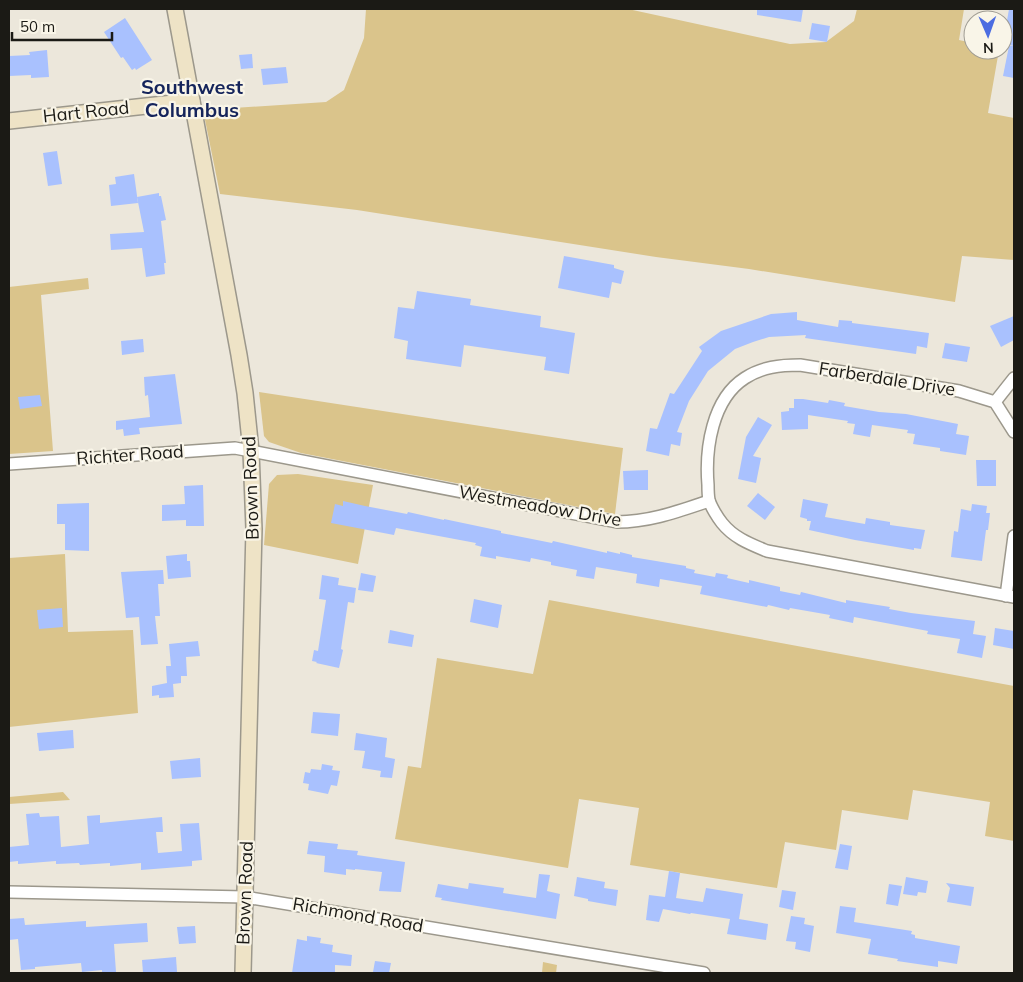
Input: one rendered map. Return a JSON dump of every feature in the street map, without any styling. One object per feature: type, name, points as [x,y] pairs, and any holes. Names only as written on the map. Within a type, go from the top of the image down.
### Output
[{"type":"main road","name":"Brown Road","points":[[175,9],[239,355],[251,451],[254,547],[243,973]]},
{"type":"main road","name":"Hart Road","points":[[9,121],[192,101]]},
{"type":"street","name":"Farberdale Drive","points":[[709,501],[706,463],[713,427],[719,409],[730,391],[744,378],[762,369],[782,365],[800,365],[959,391],[995,402]]},
{"type":"street","points":[[1014,378],[995,402],[1014,432]]},
{"type":"street","name":"Richter Road","points":[[9,464],[235,448],[251,451]]},
{"type":"street","name":"Westmeadow Drive","points":[[251,451],[617,522],[648,520],[709,501]]},
{"type":"street","points":[[709,501],[722,523],[739,539],[767,552],[1010,597],[1014,536]]},
{"type":"street","name":"Richmond Road","points":[[9,892],[245,896],[704,973]]},
{"type":"shaded area","points":[[366,9],[628,9],[790,44],[826,42],[854,21],[857,9],[964,9],[959,40],[963,41],[963,60],[997,60],[988,113],[1014,118],[1014,260],[962,256],[955,302],[357,210],[220,194],[203,110],[326,102],[344,90],[364,38]]},
{"type":"shaded area","points":[[88,278],[89,289],[41,295],[53,451],[9,454],[9,287]]},
{"type":"shaded area","points":[[259,392],[623,448],[615,514],[301,453],[269,442],[264,436]]},
{"type":"shaded area","points":[[298,474],[373,485],[358,564],[264,545],[269,484],[277,475]]},
{"type":"shaded area","points":[[65,554],[68,632],[133,630],[138,713],[9,727],[9,558]]},
{"type":"shaded area","points":[[549,600],[1014,686],[1014,841],[985,836],[990,802],[913,790],[908,820],[842,810],[836,850],[785,842],[777,888],[630,865],[639,808],[579,799],[568,868],[395,839],[408,766],[421,768],[437,658],[533,674]]},
{"type":"shaded area","points":[[63,792],[70,800],[9,804],[9,797]]},
{"type":"shaded area","points":[[543,962],[557,965],[556,973],[542,973]]},
{"type":"building","points":[[757,9],[803,9],[801,22],[757,15]]},
{"type":"building","points":[[1014,9],[1014,46],[1013,10],[1009,10]]},
{"type":"building","points":[[125,18],[152,60],[136,70],[135,68],[132,70],[123,57],[121,58],[104,32]]},
{"type":"building","points":[[812,23],[830,26],[827,42],[809,39]]},
{"type":"building","points":[[1014,46],[1014,78],[1003,76],[1006,60],[1013,60]]},
{"type":"building","points":[[47,50],[49,77],[31,78],[31,75],[9,76],[9,56],[30,55],[29,52]]},
{"type":"building","points":[[252,54],[253,68],[241,69],[239,55]]},
{"type":"building","points":[[286,67],[288,83],[263,85],[261,69]]},
{"type":"building","points":[[57,151],[62,184],[48,186],[43,153]]},
{"type":"building","points":[[134,174],[138,203],[111,206],[109,185],[116,184],[115,177]]},
{"type":"building","points":[[159,193],[166,220],[161,221],[166,263],[164,263],[165,274],[146,277],[142,248],[111,250],[110,234],[144,232],[137,197]]},
{"type":"building","points":[[564,256],[614,265],[614,268],[624,271],[621,284],[612,282],[609,298],[558,288]]},
{"type":"building","points":[[417,291],[471,299],[470,305],[541,316],[540,327],[575,333],[569,374],[544,370],[546,357],[464,345],[461,367],[406,359],[408,341],[394,338],[398,307],[414,309]]},
{"type":"building","points":[[797,312],[797,320],[838,327],[839,320],[929,333],[927,348],[917,346],[916,354],[805,338],[806,335],[769,337],[753,342],[735,349],[708,371],[689,401],[677,432],[682,433],[680,446],[671,444],[669,456],[646,451],[650,428],[657,429],[670,393],[674,394],[702,351],[699,347],[721,331],[771,314]]},
{"type":"building","points":[[1014,316],[1014,340],[1001,347],[990,326]]},
{"type":"building","points":[[143,339],[144,352],[122,355],[121,341]]},
{"type":"building","points":[[945,343],[970,347],[967,362],[942,358]]},
{"type":"building","points":[[175,374],[182,424],[139,428],[140,434],[124,436],[123,429],[116,430],[116,421],[150,417],[148,395],[145,396],[144,377]]},
{"type":"building","points":[[40,395],[42,406],[20,409],[18,397]]},
{"type":"building","points":[[794,399],[828,403],[829,400],[845,403],[844,406],[906,414],[958,424],[956,434],[969,436],[966,455],[940,451],[940,448],[913,444],[915,434],[907,433],[908,430],[872,425],[870,437],[853,434],[855,424],[847,423],[848,421],[808,415],[808,429],[782,430],[781,412],[794,408]]},
{"type":"building","points":[[758,417],[772,425],[753,456],[761,458],[756,483],[738,479],[746,437]]},
{"type":"building","points":[[976,460],[996,460],[996,486],[977,486]]},
{"type":"building","points":[[648,470],[648,490],[624,490],[623,471]]},
{"type":"building","points":[[203,485],[204,526],[186,526],[186,520],[162,521],[162,505],[185,504],[184,486]]},
{"type":"building","points":[[758,493],[775,507],[765,520],[747,506]]},
{"type":"building","points":[[803,499],[828,504],[825,517],[865,524],[866,518],[890,522],[890,525],[925,530],[921,549],[914,548],[914,550],[855,540],[809,530],[811,521],[800,517]]},
{"type":"building","points":[[343,501],[407,514],[408,512],[444,519],[552,543],[553,541],[607,553],[607,551],[620,554],[620,552],[632,555],[632,557],[686,566],[686,568],[695,570],[694,573],[715,577],[716,573],[728,575],[727,578],[749,583],[749,580],[780,587],[780,591],[800,595],[801,592],[846,603],[846,600],[890,607],[889,609],[911,613],[975,621],[973,634],[986,636],[982,658],[957,653],[960,639],[927,634],[928,631],[854,617],[853,623],[829,618],[830,615],[790,608],[789,610],[768,605],[767,607],[700,594],[702,586],[660,579],[659,587],[636,583],[637,574],[596,567],[594,579],[576,576],[577,570],[551,565],[551,562],[531,558],[530,562],[496,556],[496,559],[480,556],[482,547],[475,545],[476,543],[396,528],[394,535],[331,523],[335,504],[343,506]]},
{"type":"building","points":[[89,503],[89,551],[65,550],[65,524],[57,524],[57,504]]},
{"type":"building","points":[[972,504],[987,506],[986,513],[990,513],[982,561],[951,557],[954,531],[958,532],[961,509],[971,511]]},
{"type":"building","points":[[187,554],[187,561],[190,561],[191,577],[168,579],[166,556]]},
{"type":"building","points":[[163,570],[164,584],[158,584],[160,616],[155,616],[158,644],[141,645],[139,617],[126,618],[121,572]]},
{"type":"building","points":[[361,573],[376,576],[373,592],[358,590]]},
{"type":"building","points":[[322,575],[339,578],[338,585],[356,588],[354,603],[348,602],[341,649],[343,650],[339,668],[312,661],[314,650],[318,651],[326,600],[319,599]]},
{"type":"building","points":[[474,599],[502,605],[498,628],[470,622]]},
{"type":"building","points":[[62,608],[63,627],[39,629],[37,610]]},
{"type":"building","points":[[995,628],[1014,631],[1014,649],[993,645]]},
{"type":"building","points":[[390,630],[414,635],[412,647],[388,643]]},
{"type":"building","points":[[198,641],[200,656],[186,657],[187,676],[181,676],[181,683],[173,684],[174,697],[159,698],[159,695],[152,696],[152,686],[167,683],[166,666],[171,666],[169,644]]},
{"type":"building","points":[[313,712],[340,714],[338,736],[311,733]]},
{"type":"building","points":[[73,730],[74,748],[39,751],[37,733]]},
{"type":"building","points":[[356,733],[387,738],[385,757],[395,759],[392,778],[380,777],[381,771],[362,768],[365,751],[354,750]]},
{"type":"building","points":[[200,758],[201,777],[172,779],[170,761]]},
{"type":"building","points":[[322,764],[333,766],[332,770],[340,771],[337,786],[331,785],[328,794],[308,790],[309,784],[303,783],[305,772],[310,773],[311,769],[321,770]]},
{"type":"building","points":[[39,813],[40,817],[59,816],[61,847],[89,844],[87,816],[100,815],[100,823],[162,817],[163,832],[156,832],[158,853],[182,851],[180,824],[199,823],[202,860],[192,861],[192,866],[141,870],[141,863],[110,866],[110,863],[80,865],[79,863],[56,864],[56,861],[18,864],[18,861],[9,862],[9,847],[29,845],[26,814]]},
{"type":"building","points":[[309,841],[338,844],[337,849],[358,851],[357,855],[405,862],[401,892],[379,891],[382,872],[346,869],[346,875],[324,872],[325,856],[307,854]]},
{"type":"building","points":[[840,844],[852,846],[848,870],[835,868]]},
{"type":"building","points":[[669,871],[680,873],[676,898],[703,902],[706,888],[743,894],[739,919],[768,924],[766,940],[727,934],[730,919],[663,909],[659,922],[646,920],[649,895],[665,897]]},
{"type":"building","points":[[539,874],[550,875],[547,891],[560,894],[556,919],[441,900],[442,898],[435,897],[438,884],[468,889],[469,883],[504,888],[503,893],[536,898]]},
{"type":"building","points":[[577,877],[605,882],[604,888],[618,890],[616,906],[588,901],[588,899],[574,896]]},
{"type":"building","points":[[906,877],[928,881],[926,893],[918,892],[917,896],[903,894]]},
{"type":"building","points":[[946,883],[974,887],[971,906],[947,902],[950,888]]},
{"type":"building","points":[[889,884],[902,886],[898,906],[886,904]]},
{"type":"building","points":[[782,890],[796,892],[793,910],[779,907]]},
{"type":"building","points":[[840,906],[856,908],[854,922],[912,931],[911,934],[915,935],[915,938],[960,946],[957,964],[938,961],[938,967],[897,961],[898,959],[868,954],[871,939],[836,933]]},
{"type":"building","points":[[791,916],[805,918],[804,924],[814,926],[810,952],[795,949],[796,942],[786,941]]},
{"type":"building","points":[[24,918],[25,925],[86,921],[86,927],[147,923],[148,942],[114,944],[116,972],[102,973],[102,970],[82,972],[81,963],[21,970],[18,939],[9,940],[9,919]]},
{"type":"building","points":[[195,926],[196,943],[179,944],[177,927]]},
{"type":"building","points":[[307,936],[321,938],[320,943],[333,945],[332,952],[352,955],[351,966],[335,965],[335,973],[292,973],[297,939],[307,941]]},
{"type":"building","points":[[176,957],[177,972],[143,973],[142,960]]},
{"type":"building","points":[[375,961],[391,963],[389,973],[373,972]]},
{"type":"district","name":"Southwest Columbus","points":[[192,98]]}]
